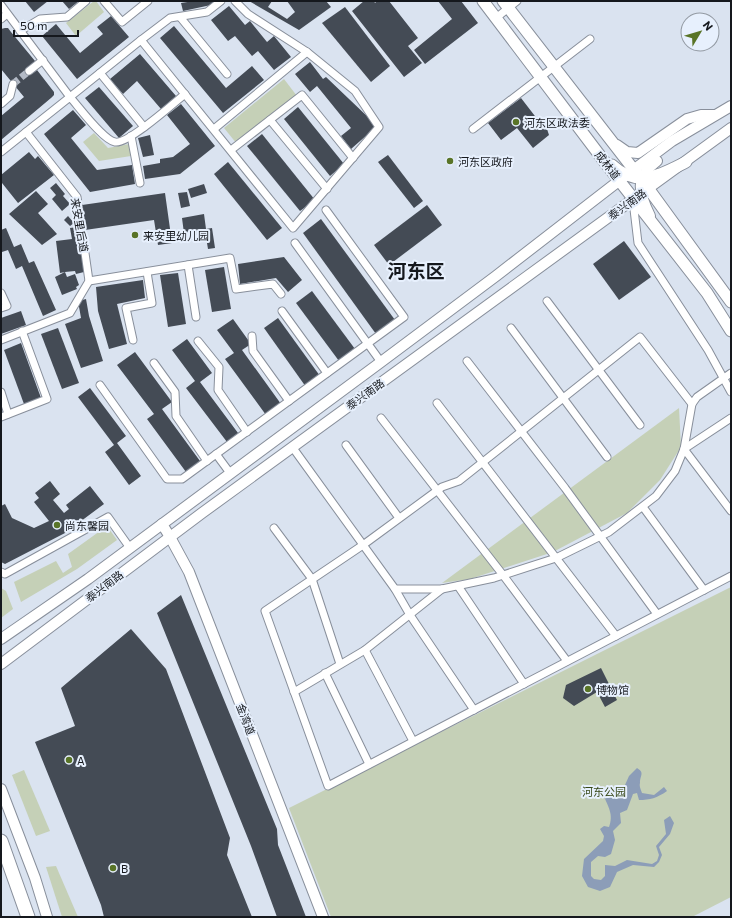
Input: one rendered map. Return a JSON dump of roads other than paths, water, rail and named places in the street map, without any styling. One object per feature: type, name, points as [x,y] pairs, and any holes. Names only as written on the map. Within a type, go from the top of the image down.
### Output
[{"type":"highway","points":[[1,841],[28,917]]},
{"type":"main road","name":"成林道","points":[[483,1],[596,150],[627,175],[641,179],[641,193],[654,223],[707,293],[731,331]]},
{"type":"main road","name":"成林道","points":[[508,3],[555,68],[610,139],[627,175],[731,302]]},
{"type":"main road","name":"泰兴南路","points":[[1,639],[88,579],[381,362],[672,141],[731,106]]},
{"type":"main road","points":[[610,139],[627,152],[638,153],[687,120],[701,115],[716,114]]},
{"type":"main road","points":[[641,179],[648,167],[687,139],[703,122]]},
{"type":"main road","name":"泰兴南路","points":[[1,664],[170,537],[731,128]]},
{"type":"main road","points":[[641,179],[656,177],[686,162]]},
{"type":"main road","name":"金湾道","points":[[162,524],[189,572],[323,917]]},
{"type":"main road","points":[[1,789],[35,878],[47,917]]},
{"type":"street","points":[[20,31],[40,19],[67,17],[86,1]]},
{"type":"street","points":[[104,1],[122,22],[148,1]]},
{"type":"street","points":[[1,152],[170,18],[207,12],[221,1]]},
{"type":"street","points":[[141,40],[293,228],[379,127],[355,91],[307,52],[248,14],[235,1]]},
{"type":"street","points":[[493,14],[508,3]]},
{"type":"street","points":[[1,5],[70,97],[105,137],[116,142],[124,141],[185,94]]},
{"type":"street","points":[[1,19],[7,14]]},
{"type":"street","points":[[180,17],[227,74]]},
{"type":"street","points":[[473,129],[555,68],[590,39]]},
{"type":"street","points":[[214,129],[307,52]]},
{"type":"street","points":[[29,71],[42,60]]},
{"type":"street","points":[[100,73],[144,127]]},
{"type":"street","points":[[1,104],[10,96],[13,84]]},
{"type":"street","points":[[231,150],[302,95],[353,158]]},
{"type":"street","points":[[270,120],[327,189]]},
{"type":"street","name":"来安里后道","points":[[26,132],[77,197],[89,281]]},
{"type":"street","points":[[131,136],[140,183]]},
{"type":"street","points":[[641,193],[638,243],[708,350],[731,392]]},
{"type":"street","points":[[100,385],[167,479],[182,479],[404,317],[326,210]]},
{"type":"street","points":[[295,242],[381,362]]},
{"type":"street","points":[[1,340],[70,313],[89,281],[230,258],[236,289],[273,284],[282,294]]},
{"type":"street","points":[[188,265],[196,317]]},
{"type":"street","points":[[133,340],[126,308],[152,303],[146,272]]},
{"type":"street","points":[[1,293],[7,306],[1,308]]},
{"type":"street","points":[[547,301],[640,425]]},
{"type":"street","points":[[282,311],[327,373]]},
{"type":"street","points":[[511,328],[606,457]]},
{"type":"street","points":[[1,417],[47,399],[22,331]]},
{"type":"street","points":[[252,336],[253,351],[289,401]]},
{"type":"street","points":[[692,404],[640,338],[459,481],[437,490],[363,545],[265,611],[328,786],[731,576]]},
{"type":"street","points":[[198,341],[219,367],[218,390],[247,432]]},
{"type":"street","points":[[467,361],[565,488],[657,614]]},
{"type":"street","points":[[154,363],[174,392],[176,416],[207,461]]},
{"type":"street","points":[[394,590],[442,589],[503,575],[556,558],[608,532],[656,496],[675,471],[684,449],[692,404],[697,397],[731,373]]},
{"type":"street","points":[[1,392],[8,414]]},
{"type":"street","points":[[437,403],[616,636]]},
{"type":"street","points":[[381,418],[503,575],[567,661]]},
{"type":"street","points":[[684,449],[731,418]]},
{"type":"street","points":[[346,445],[398,518]]},
{"type":"street","points":[[292,448],[363,545],[474,710]]},
{"type":"street","points":[[684,449],[731,511]]},
{"type":"street","points":[[216,454],[230,473]]},
{"type":"street","points":[[643,507],[704,590]]},
{"type":"street","points":[[1,572],[5,574],[108,517],[130,548]]},
{"type":"street","points":[[274,528],[312,579],[340,664]]},
{"type":"street","points":[[458,586],[524,684]]},
{"type":"street","points":[[294,692],[365,650],[442,589]]},
{"type":"street","points":[[365,650],[413,741]]},
{"type":"street","points":[[325,673],[369,764]]},
{"type":"water","points":[[637,768],[641,771],[640,785],[642,793],[654,795],[664,787],[667,791],[657,797],[647,800],[639,800],[637,793],[633,794],[627,810],[620,813],[621,823],[613,831],[615,840],[611,854],[605,857],[598,856],[591,862],[591,876],[594,879],[601,880],[605,876],[605,865],[615,866],[627,860],[652,864],[657,861],[659,855],[656,846],[666,834],[664,820],[670,816],[674,823],[670,834],[659,847],[662,855],[659,862],[654,867],[633,865],[617,872],[610,887],[600,891],[588,887],[582,876],[584,859],[603,841],[604,836],[600,829],[604,826],[609,827],[611,818],[610,810],[603,794],[609,790],[621,788],[625,785],[629,776]]},
{"type":"tunnel","points":[[13,84],[29,71]]},
{"type":"place","name":"河东区政法委","points":[[516,122]]},
{"type":"place","name":"河东区政府","points":[[450,161]]},
{"type":"place","name":"来安里幼儿园","points":[[135,235]]},
{"type":"place","name":"尚东馨园","points":[[57,525]]},
{"type":"place","name":"博物馆","points":[[588,689]]},
{"type":"place","name":"A","points":[[69,760]]},
{"type":"place","name":"B","points":[[113,868]]},
{"type":"district","name":"河东区","points":[[416,270]]},
{"type":"park label","name":"河东公园","points":[[604,791]]}]
